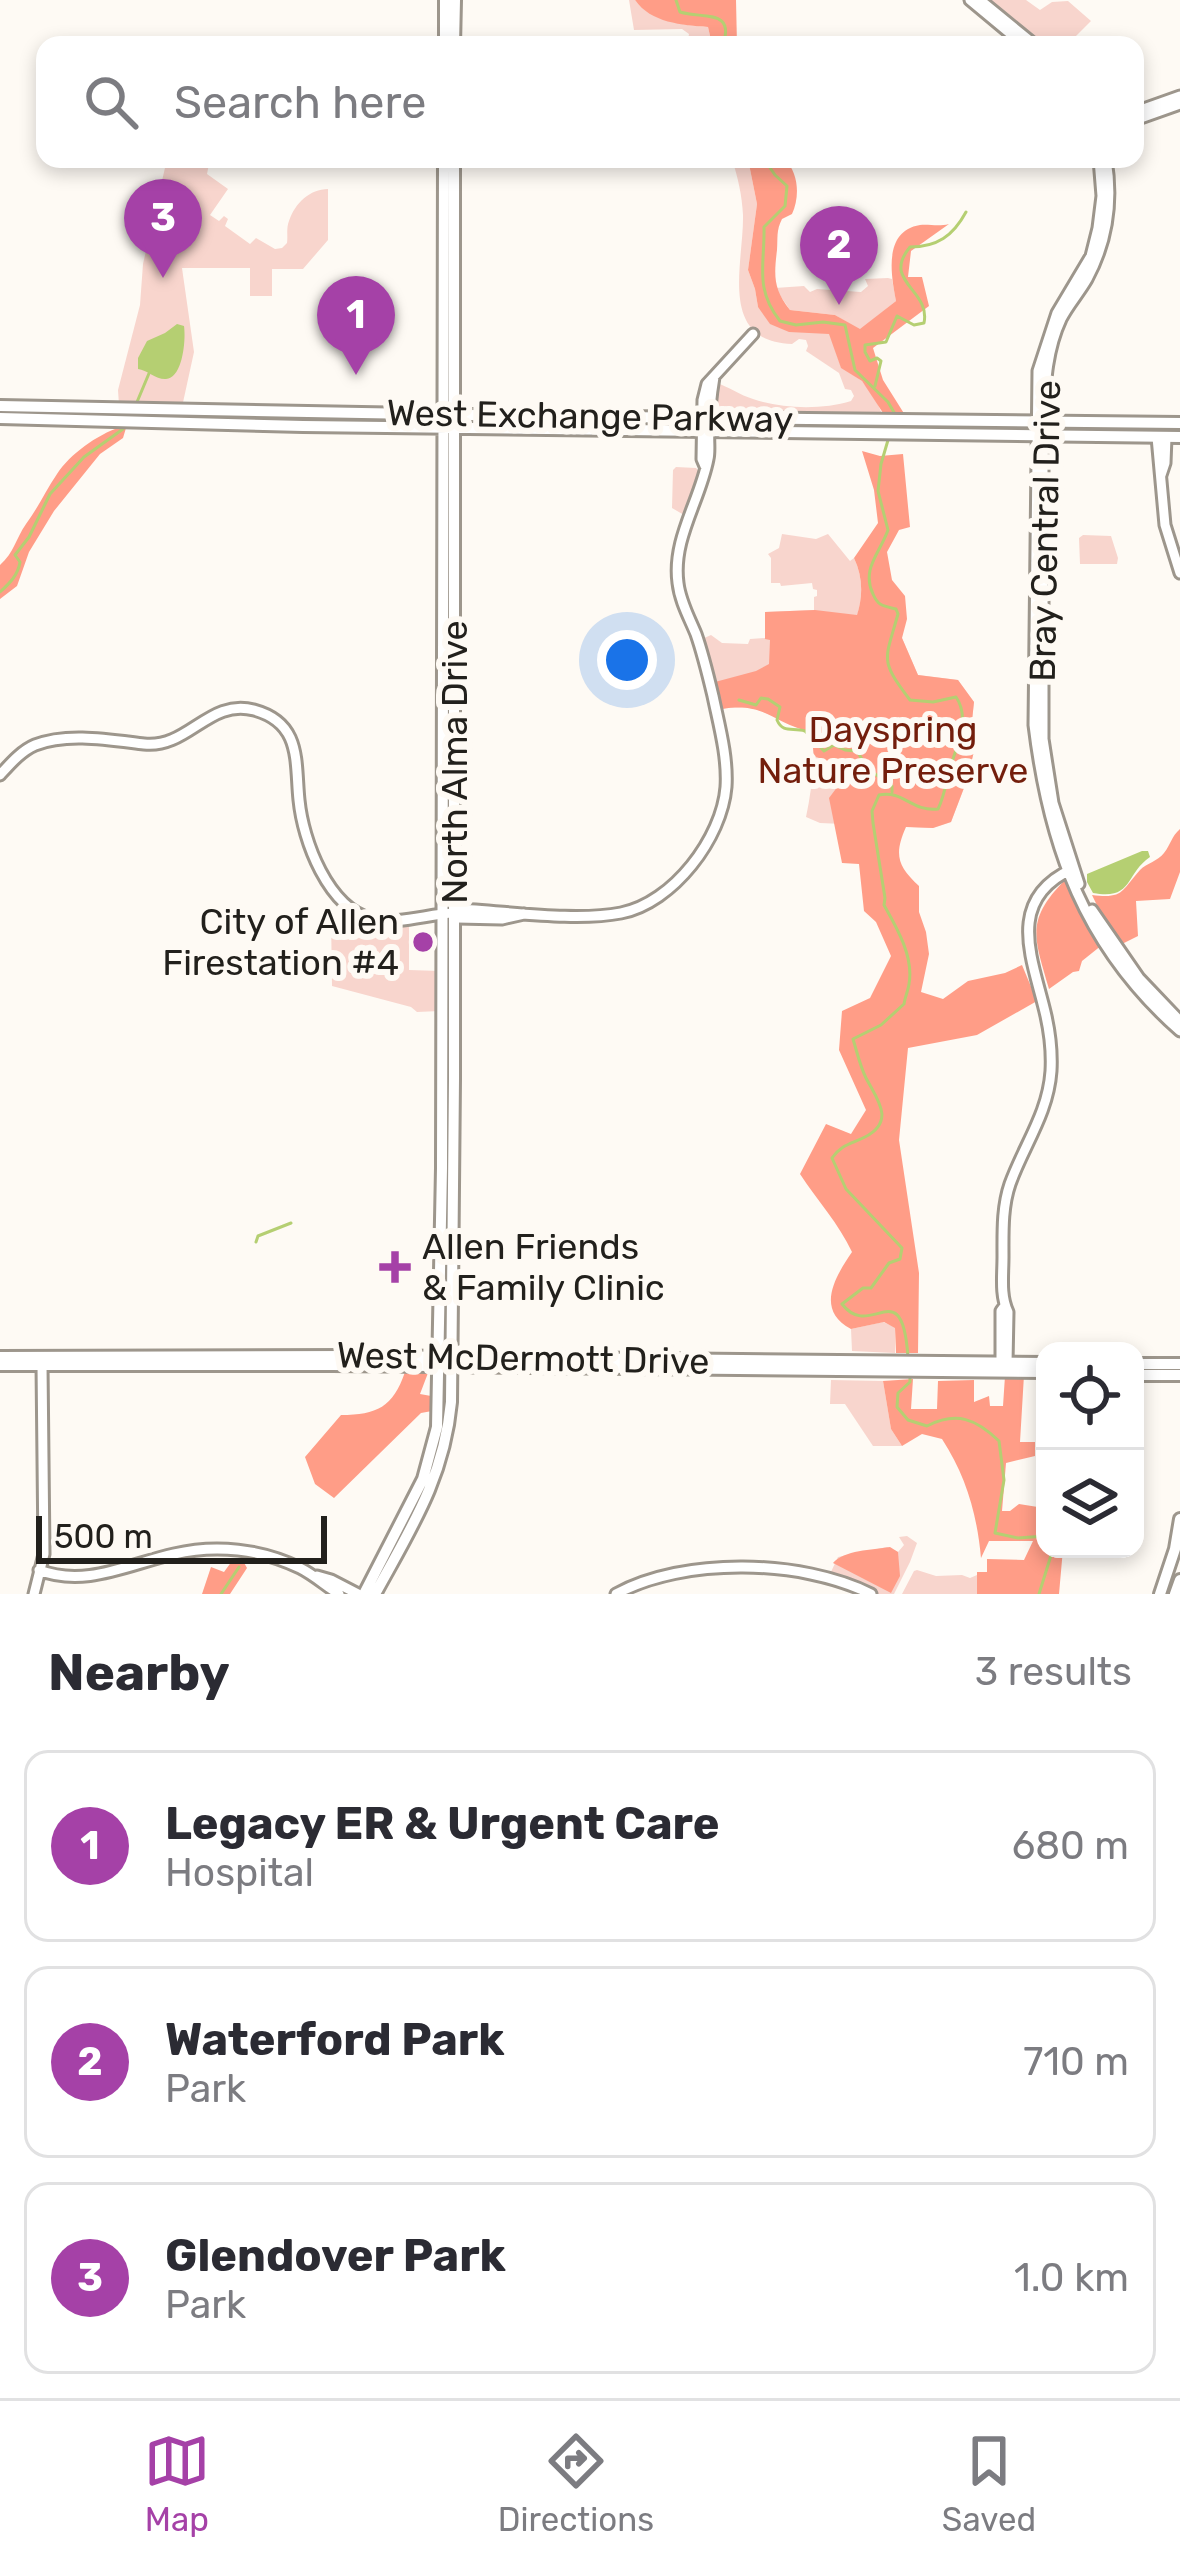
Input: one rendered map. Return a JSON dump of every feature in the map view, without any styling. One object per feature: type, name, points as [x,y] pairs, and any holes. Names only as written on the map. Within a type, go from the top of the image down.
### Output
[{"type":"main road","points":[[445,36],[446,0]]},
{"type":"main road","points":[[454,36],[455,0]]},
{"type":"main road","name":"North Alma Drive","points":[[444,168],[453,510],[445,1361]]},
{"type":"main road","name":"North Alma Drive","points":[[448,319],[454,168]]},
{"type":"main road","name":"West Exchange Parkway","points":[[0,406],[293,426],[634,417],[780,432],[908,421],[1040,421],[1173,432]]},
{"type":"main road","points":[[293,426],[334,422],[338,412]]},
{"type":"main road","name":"West Exchange Parkway","points":[[0,418],[338,412],[563,429],[838,420],[905,434],[1173,432]]},
{"type":"main road","points":[[563,429],[568,421],[634,417]]},
{"type":"main road","name":"North Alma Drive","points":[[448,420],[442,475],[448,914]]},
{"type":"main road","points":[[780,432],[837,428],[838,420]]},
{"type":"main road","points":[[964,435],[965,427],[1014,421]]},
{"type":"main road","points":[[442,475],[446,506],[453,510]]},
{"type":"main road","name":"West McDermott Drive","points":[[0,1361],[1036,1368]]},
{"type":"main road","points":[[361,1594],[423,1479],[437,1426],[445,1361]]},
{"type":"main road","points":[[375,1594],[434,1483],[443,1455],[451,1409],[445,1361]]},
{"type":"main road","points":[[1144,1364],[1180,1364]]},
{"type":"main road","points":[[1144,1375],[1180,1375]]},
{"type":"main road","points":[[1160,1594],[1180,1520]]},
{"type":"main road","points":[[1175,1594],[1180,1580]]},
{"type":"street","points":[[970,0],[1013,36]]},
{"type":"street","points":[[980,0],[1024,36]]},
{"type":"street","points":[[1144,114],[1180,100]]},
{"type":"street","name":"Bray Central Drive","points":[[1104,168],[1098,228],[1090,256],[1058,313],[1038,371],[1034,725],[1052,829],[1070,870],[1109,950],[1156,1010],[1180,1031]]},
{"type":"street","points":[[0,775],[39,743],[105,739],[162,744],[177,740],[219,712],[258,711],[280,725],[294,745],[303,821],[324,879],[354,911],[380,920],[448,914],[457,918],[611,914],[652,902],[685,874],[720,814],[726,776],[722,742],[704,659],[677,578],[680,547],[705,466],[704,393],[709,381],[752,334]]},
{"type":"street","points":[[1173,432],[1157,465],[1165,525],[1180,573]]},
{"type":"street","points":[[1003,1366],[1000,1311],[1004,1307],[1006,1197],[1040,1121],[1051,1069],[1047,1020],[1028,952],[1028,929],[1038,899],[1070,870]]},
{"type":"street","name":"Bray Central Drive","points":[[1070,870],[1116,947],[1180,1021]]},
{"type":"street","points":[[34,1594],[41,1566],[41,1361]]},
{"type":"street","points":[[41,1566],[63,1568],[67,1574],[113,1573],[177,1553],[244,1550],[271,1556],[361,1594]]},
{"type":"street","points":[[616,1594],[667,1574],[716,1568],[796,1572],[871,1594]]},
{"type":"street","points":[[312,1575],[338,1594]]},
{"type":"green space","points":[[629,0],[668,21],[708,27],[710,36],[689,36],[682,29],[634,30]]},
{"type":"green space","points":[[635,0],[736,0],[737,36],[710,36],[708,27],[678,24]]},
{"type":"green space","points":[[987,0],[1026,0],[1040,10],[1052,2],[1068,1],[1091,21],[1076,36],[1031,36]]},
{"type":"green space","points":[[165,168],[208,168],[207,174],[228,189],[210,215],[219,221],[224,216],[228,219],[225,226],[250,244],[256,238],[275,249],[287,243],[288,224],[299,203],[315,191],[328,189],[328,240],[303,269],[272,269],[272,296],[250,296],[250,268],[182,268],[194,352],[182,407],[119,405],[118,390],[140,305],[143,264]]},
{"type":"green space","points":[[734,168],[750,168],[757,204],[748,270],[758,307],[830,334],[841,367],[862,381],[883,416],[714,415],[717,383],[753,399],[789,406],[828,406],[854,396],[845,389],[839,373],[806,351],[806,340],[792,344],[768,340],[753,330],[744,315]]},
{"type":"green space","points":[[750,168],[791,168],[796,200],[792,214],[779,227],[775,267],[784,302],[790,310],[835,315],[860,329],[896,301],[892,255],[900,236],[920,225],[949,224],[911,251],[908,277],[922,277],[929,306],[873,348],[883,380],[905,415],[883,413],[862,381],[841,368],[829,334],[789,332],[770,324],[758,307],[748,270],[757,204]]},
{"type":"green space","points":[[888,278],[896,301],[860,330],[835,315],[790,310],[775,288],[861,292],[868,286],[865,279]]},
{"type":"green space","points":[[126,428],[123,438],[100,454],[54,511],[29,552],[17,586],[0,599],[0,565],[57,474],[85,446]]},
{"type":"green space","points":[[862,451],[880,456],[903,454],[910,527],[899,530],[887,552],[892,580],[905,596],[907,619],[902,638],[918,675],[958,680],[974,702],[971,730],[977,739],[951,822],[933,828],[906,827],[900,845],[902,866],[919,886],[919,912],[926,932],[929,954],[921,992],[943,999],[968,981],[1022,965],[1037,1001],[977,1035],[908,1048],[899,1140],[919,1273],[918,1353],[896,1353],[895,1328],[884,1322],[851,1329],[834,1312],[835,1282],[852,1252],[800,1174],[826,1124],[851,1134],[866,1110],[839,1050],[842,1011],[870,998],[891,956],[876,922],[864,911],[859,864],[842,863],[829,798],[841,782],[829,762],[814,756],[811,732],[749,708],[722,709],[715,682],[769,664],[765,612],[815,610],[857,615],[861,586],[854,558],[878,523]]},
{"type":"green space","points":[[676,467],[699,471],[684,515],[672,508]]},
{"type":"green space","name":"Dayspring Nature Preserve","points":[[782,534],[816,539],[828,534],[857,565],[861,587],[857,616],[902,638],[918,675],[958,680],[974,702],[971,730],[977,739],[951,822],[933,828],[820,823],[806,817],[812,732],[749,708],[722,709],[702,639],[711,635],[722,643],[748,644],[750,639],[765,638],[765,612],[814,610],[817,590],[812,583],[771,583],[768,554],[779,548]]},
{"type":"green space","points":[[1111,536],[1117,564],[1080,564],[1079,538]]},
{"type":"green space","points":[[1180,829],[1180,872],[1170,899],[1136,901],[1138,936],[1120,945],[1092,895],[1121,892],[1140,870],[1162,856]]},
{"type":"green space","points":[[1066,879],[1102,945],[1082,961],[1079,971],[1049,989],[1037,930],[1044,906]]},
{"type":"green space","points":[[341,906],[351,913],[409,923],[409,970],[440,971],[440,1011],[417,1012],[332,986],[331,916]]},
{"type":"green space","points":[[883,1322],[895,1327],[895,1353],[852,1351],[851,1329]]},
{"type":"green space","points":[[405,1372],[428,1373],[420,1394],[431,1396],[432,1411],[421,1413],[334,1498],[315,1484],[305,1457],[341,1415],[382,1407]]},
{"type":"green space","points":[[1024,1375],[1020,1442],[1035,1442],[1035,1456],[1006,1463],[1002,1511],[1019,1504],[1036,1507],[1036,1558],[1062,1558],[1059,1594],[977,1594],[977,1572],[987,1572],[987,1559],[1024,1560],[1033,1541],[989,1541],[981,1558],[969,1496],[942,1439],[922,1434],[902,1446],[891,1429],[883,1381],[913,1379],[911,1409],[937,1409],[938,1381],[974,1380],[974,1402],[989,1396],[990,1406],[1003,1406],[1005,1376]]},
{"type":"green space","points":[[831,1380],[883,1381],[891,1429],[902,1446],[873,1446],[845,1404],[830,1404]]},
{"type":"green space","points":[[899,1537],[917,1543],[894,1594],[876,1594],[830,1574],[838,1557],[887,1547],[898,1552],[904,1545]]},
{"type":"green space","points":[[890,1547],[898,1552],[900,1576],[891,1593],[833,1563],[851,1553]]},
{"type":"green space","points":[[242,1559],[247,1568],[230,1594],[202,1594],[211,1567],[224,1572],[232,1561]]},
{"type":"green space","points":[[917,1570],[936,1576],[977,1575],[979,1594],[902,1594]]},
{"type":"shaded area","points":[[177,324],[184,326],[184,340],[172,377],[163,379],[138,369],[147,341]]},
{"type":"shaded area","points":[[1142,851],[1150,857],[1122,889],[1093,893],[1087,874]]},
{"type":"waterway","points":[[676,0],[680,12],[721,21],[725,36]]},
{"type":"waterway","points":[[770,168],[787,186],[785,206],[764,227],[763,276],[772,309],[780,321],[796,325],[845,325],[855,370],[895,414]]},
{"type":"waterway","points":[[875,386],[881,361],[870,361],[865,345],[886,342],[897,316],[914,325],[924,323],[921,302],[901,269],[903,259],[910,247],[943,238],[966,212]]},
{"type":"waterway","points":[[137,402],[150,371]]},
{"type":"waterway","points":[[893,423],[878,491],[888,530],[870,569],[870,585],[879,603],[898,614],[888,659],[900,686],[910,700],[956,697],[962,724],[938,809],[888,794],[879,795],[872,811],[884,905],[907,953],[909,984],[904,1004],[881,1025],[853,1039],[879,1102],[880,1124],[832,1158],[846,1189],[902,1248],[900,1259],[889,1263],[871,1288],[863,1288],[842,1304],[853,1314],[892,1312],[899,1317],[908,1357]]},
{"type":"waterway","points":[[0,592],[17,571],[20,562],[15,555],[50,494],[84,457],[123,429]]},
{"type":"waterway","points":[[739,700],[756,705],[761,698],[768,699],[780,707],[777,720],[782,727],[805,731],[824,751],[834,745],[857,751],[868,769],[892,786],[892,792]]},
{"type":"waterway","points":[[256,1242],[258,1236],[291,1223]]},
{"type":"waterway","points":[[910,1372],[910,1382],[898,1393],[897,1407],[908,1420],[927,1426],[948,1419],[966,1420],[999,1441],[1004,1480],[995,1533],[1036,1537]]},
{"type":"waterway","points":[[1039,1594],[1050,1558]]},
{"type":"waterway","points":[[221,1594],[239,1567]]},
{"type":"place","name":"Glendover Park","points":[[163,278]]},
{"type":"place","name":"Waterford Park","points":[[839,305]]},
{"type":"place","name":"Legacy ER & Urgent Care","points":[[356,375]]},
{"type":"place","name":"City of Allen Firestation #4","points":[[423,942]]},
{"type":"place","name":"Allen Friends & Family Clinic","points":[[395,1267]]}]
